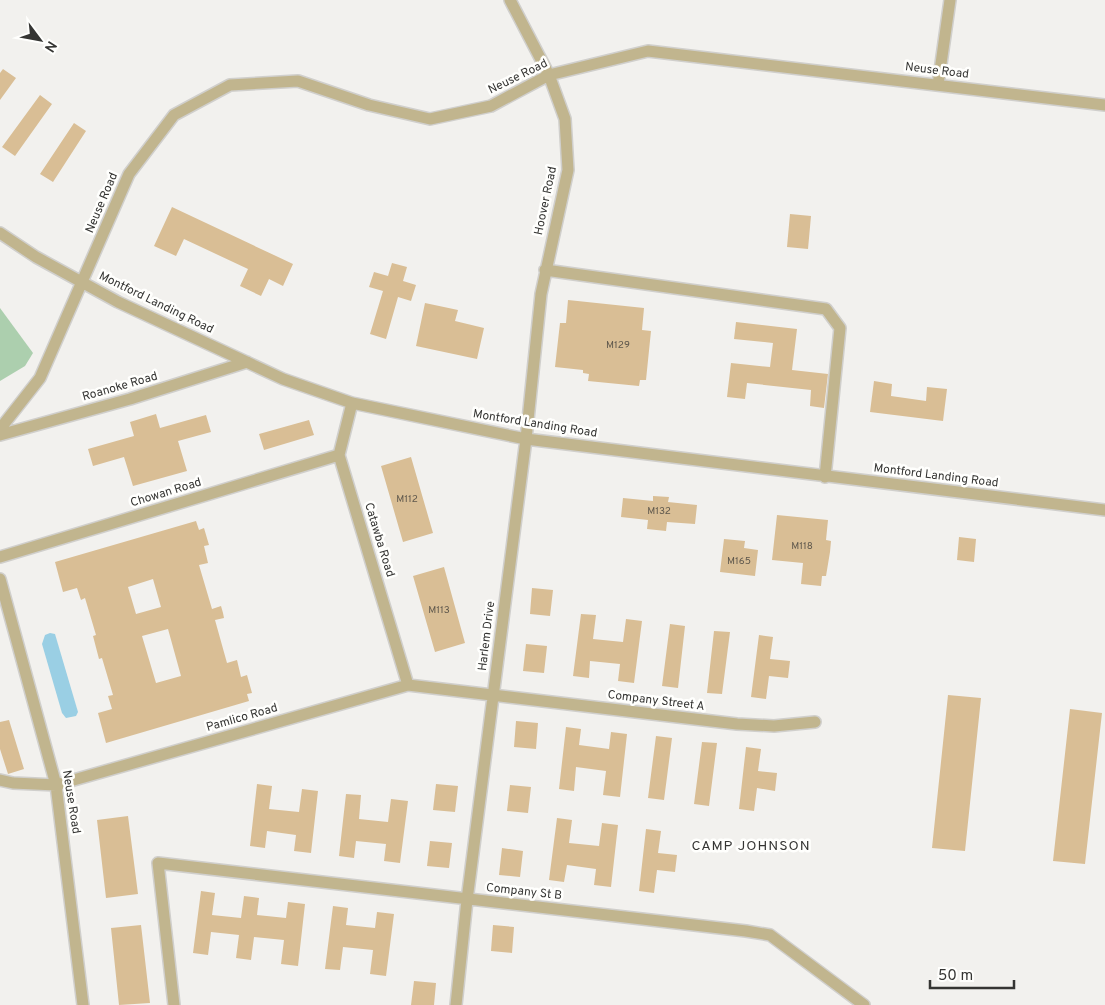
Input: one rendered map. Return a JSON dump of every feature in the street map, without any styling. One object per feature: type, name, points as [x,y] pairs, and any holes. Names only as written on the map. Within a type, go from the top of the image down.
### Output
[{"type":"street","name":"Hoover Road","points":[[510,0],[549,75],[564,119],[568,170],[545,270]]},
{"type":"street","points":[[938,85],[950,0]]},
{"type":"street","name":"Neuse Road","points":[[0,430],[40,378],[84,282],[129,174],[174,115],[230,85],[298,81],[368,106],[430,119],[491,106],[549,75],[648,51],[1105,105]]},
{"type":"street","name":"Montford Landing Road","points":[[0,233],[36,256],[118,302],[283,379],[352,403],[526,439],[1105,510]]},
{"type":"street","points":[[545,270],[826,309],[840,328],[825,477]]},
{"type":"street","name":"Harlem Drive","points":[[456,1005],[467,900],[526,439],[545,270]]},
{"type":"street","name":"Roanoke Road","points":[[0,435],[130,400],[247,362]]},
{"type":"street","points":[[339,455],[352,403]]},
{"type":"street","name":"Chowan Road","points":[[0,557],[339,455]]},
{"type":"street","name":"Catawba Road","points":[[339,455],[408,685]]},
{"type":"street","name":"Neuse Road","points":[[0,579],[56,785],[83,1005]]},
{"type":"street","name":"Pamlico Road","points":[[0,780],[13,783],[56,785],[408,685],[493,696]]},
{"type":"street","name":"Company Street A","points":[[493,696],[737,724],[774,726],[816,722]]},
{"type":"street","name":"Company St B","points":[[174,1005],[158,863],[467,900],[735,929],[770,935],[864,1005]]},
{"type":"green space","points":[[0,308],[33,353],[25,366],[0,381]]},
{"type":"water","points":[[55,634],[78,712],[76,716],[66,718],[62,713],[42,644],[45,635]]},
{"type":"building","points":[[3,69],[16,78],[0,100],[0,73]]},
{"type":"building","points":[[40,95],[52,104],[15,156],[2,147]]},
{"type":"building","points":[[74,123],[86,131],[53,182],[40,174]]},
{"type":"building","points":[[172,207],[293,264],[283,286],[269,279],[261,296],[240,286],[248,269],[184,239],[176,256],[154,246]]},
{"type":"building","points":[[790,214],[811,216],[808,249],[787,247]]},
{"type":"building","points":[[392,263],[407,267],[403,281],[416,285],[411,301],[398,297],[386,339],[370,334],[383,291],[369,287],[374,272],[388,276]]},
{"type":"building","points":[[568,300],[644,308],[642,330],[651,331],[646,380],[640,380],[639,386],[588,381],[589,374],[583,373],[583,370],[555,367],[560,323],[566,323]]},
{"type":"building","points":[[425,303],[458,310],[455,321],[484,328],[477,359],[416,346]]},
{"type":"building","points":[[736,322],[797,329],[792,370],[828,374],[824,408],[810,406],[811,390],[747,383],[745,399],[727,397],[731,363],[770,367],[773,343],[734,339]]},
{"type":"building","points":[[874,381],[892,384],[891,396],[926,401],[927,387],[947,389],[943,421],[870,412]]},
{"type":"building","points":[[156,414],[160,428],[206,415],[211,432],[178,441],[187,471],[133,486],[124,457],[93,466],[88,449],[134,436],[130,422]]},
{"type":"building","points":[[309,420],[314,435],[264,450],[259,434]]},
{"type":"building","points":[[411,457],[433,533],[403,542],[381,466]]},
{"type":"building","points":[[653,496],[669,497],[668,502],[697,505],[695,524],[667,522],[666,531],[647,529],[648,520],[621,517],[623,498],[653,501]]},
{"type":"building","points":[[777,515],[828,520],[826,540],[831,541],[830,552],[826,576],[822,576],[821,586],[801,584],[803,563],[772,560]]},
{"type":"building","points":[[196,521],[199,530],[204,528],[209,545],[204,546],[208,563],[199,565],[212,609],[221,606],[223,613],[224,618],[215,620],[227,663],[237,660],[241,677],[247,675],[252,693],[247,694],[249,701],[106,743],[98,713],[112,709],[108,696],[113,695],[102,658],[99,659],[93,636],[96,635],[85,598],[81,600],[77,588],[63,592],[55,562]],"holes":[[[153,579],[161,607],[136,614],[128,587]],[[168,629],[181,676],[156,683],[142,636]]]},
{"type":"building","points":[[959,537],[976,539],[974,562],[957,560]]},
{"type":"building","points":[[724,539],[745,541],[744,548],[758,550],[755,576],[720,572]]},
{"type":"building","points":[[444,567],[465,643],[435,652],[413,576]]},
{"type":"building","points":[[532,588],[553,590],[550,616],[530,614]]},
{"type":"building","points":[[581,614],[596,615],[593,639],[623,642],[626,619],[642,621],[634,683],[618,681],[620,664],[590,661],[589,678],[573,676]]},
{"type":"building","points":[[670,624],[685,626],[678,688],[662,686]]},
{"type":"building","points":[[714,631],[730,632],[722,694],[707,693]]},
{"type":"building","points":[[759,635],[773,637],[770,659],[790,661],[788,678],[769,676],[766,699],[751,697]]},
{"type":"building","points":[[526,644],[547,646],[544,673],[523,671]]},
{"type":"building","points":[[948,695],[981,698],[965,851],[932,848]]},
{"type":"building","points":[[1070,709],[1102,713],[1085,864],[1053,861]]},
{"type":"building","points":[[9,720],[24,769],[8,774],[0,749],[0,722]]},
{"type":"building","points":[[516,721],[538,723],[536,749],[514,747]]},
{"type":"building","points":[[566,727],[581,729],[579,745],[609,749],[611,732],[627,734],[620,797],[603,795],[606,771],[576,767],[574,791],[559,789]]},
{"type":"building","points":[[656,736],[672,738],[664,800],[648,798]]},
{"type":"building","points":[[702,742],[717,743],[709,806],[694,804]]},
{"type":"building","points":[[746,747],[761,749],[758,771],[777,773],[775,791],[757,788],[754,811],[739,809]]},
{"type":"building","points":[[257,784],[272,786],[269,809],[299,812],[302,789],[318,791],[311,853],[294,851],[296,835],[267,831],[265,848],[250,846]]},
{"type":"building","points":[[436,784],[458,786],[455,812],[433,810]]},
{"type":"building","points":[[510,785],[531,787],[528,813],[507,811]]},
{"type":"building","points":[[346,794],[361,795],[359,819],[388,822],[391,799],[408,801],[400,863],[384,861],[386,844],[356,841],[354,858],[339,856]]},
{"type":"building","points":[[128,816],[138,894],[106,898],[97,820]]},
{"type":"building","points":[[557,818],[572,820],[569,843],[599,846],[602,823],[618,825],[611,887],[594,885],[596,869],[567,865],[564,882],[549,880]]},
{"type":"building","points":[[646,829],[661,831],[658,853],[677,855],[675,872],[657,870],[654,893],[639,891]]},
{"type":"building","points":[[430,841],[452,843],[449,868],[427,866]]},
{"type":"building","points":[[502,848],[523,851],[520,877],[499,875]]},
{"type":"building","points":[[201,891],[215,893],[212,915],[241,918],[244,896],[259,898],[257,915],[286,918],[288,902],[305,904],[298,966],[281,964],[284,940],[254,937],[251,960],[236,958],[239,935],[211,932],[208,955],[193,953]]},
{"type":"building","points":[[333,906],[348,908],[346,925],[375,928],[377,912],[394,914],[386,976],[370,974],[373,950],[343,947],[340,970],[325,969]]},
{"type":"building","points":[[141,925],[150,1003],[119,1005],[111,928]]},
{"type":"building","points":[[493,925],[514,927],[512,953],[491,951]]},
{"type":"building","points":[[414,981],[436,983],[434,1005],[411,1005]]},
{"type":"district","name":"CAMP JOHNSON","points":[[751,846]]}]
